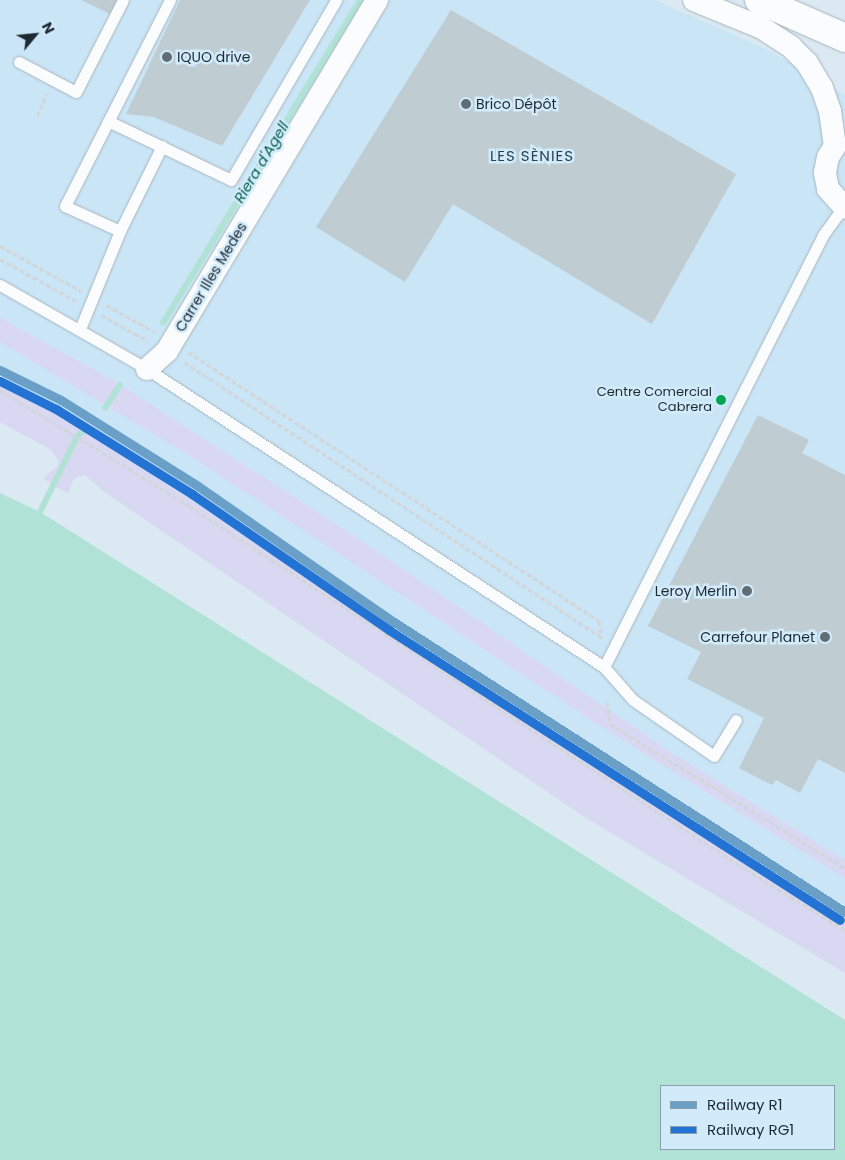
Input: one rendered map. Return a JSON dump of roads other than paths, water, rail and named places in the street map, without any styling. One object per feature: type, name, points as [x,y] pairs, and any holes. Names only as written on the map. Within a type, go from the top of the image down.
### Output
[{"type":"main road","points":[[759,0],[845,38]]},
{"type":"street","name":"Carrer Illes Medes","points":[[147,369],[170,346],[377,0]]},
{"type":"street","points":[[694,0],[762,28],[791,47],[807,63],[822,88],[840,142],[828,157],[825,173],[828,189],[844,208]]},
{"type":"lane","points":[[19,62],[76,92],[123,0]]},
{"type":"lane","points":[[120,231],[65,206],[170,0]]},
{"type":"lane","points":[[108,121],[231,180],[336,0]]},
{"type":"lane","points":[[80,329],[120,231],[162,146]]},
{"type":"lane","points":[[604,667],[823,234],[844,208]]},
{"type":"lane","points":[[0,285],[147,369],[604,667],[633,700],[714,756],[736,720]]},
{"type":"waterway","name":"Riera d'Agell","points":[[163,323],[360,0]]},
{"type":"waterway","name":"Riera d'Agell","points":[[105,408],[120,385]]},
{"type":"waterway","name":"Riera d'Agell","points":[[40,512],[77,437],[84,430]]},
{"type":"rail line","name":"R1","points":[[0,370],[61,400],[198,486],[394,622],[845,912]]},
{"type":"rail line","name":"RG1","points":[[0,381],[56,409],[192,494],[389,630],[840,920]]},
{"type":"place","name":"IQUO drive","points":[[167,57]]},
{"type":"place","name":"Brico Dépôt","points":[[466,104]]},
{"type":"place","name":"Centre Comercial Cabrera","points":[[721,400]]},
{"type":"place","name":"Leroy Merlin","points":[[747,591]]},
{"type":"place","name":"Carrefour Planet","points":[[825,637]]},
{"type":"district","name":"LES SÈNIES","points":[[532,156]]}]
